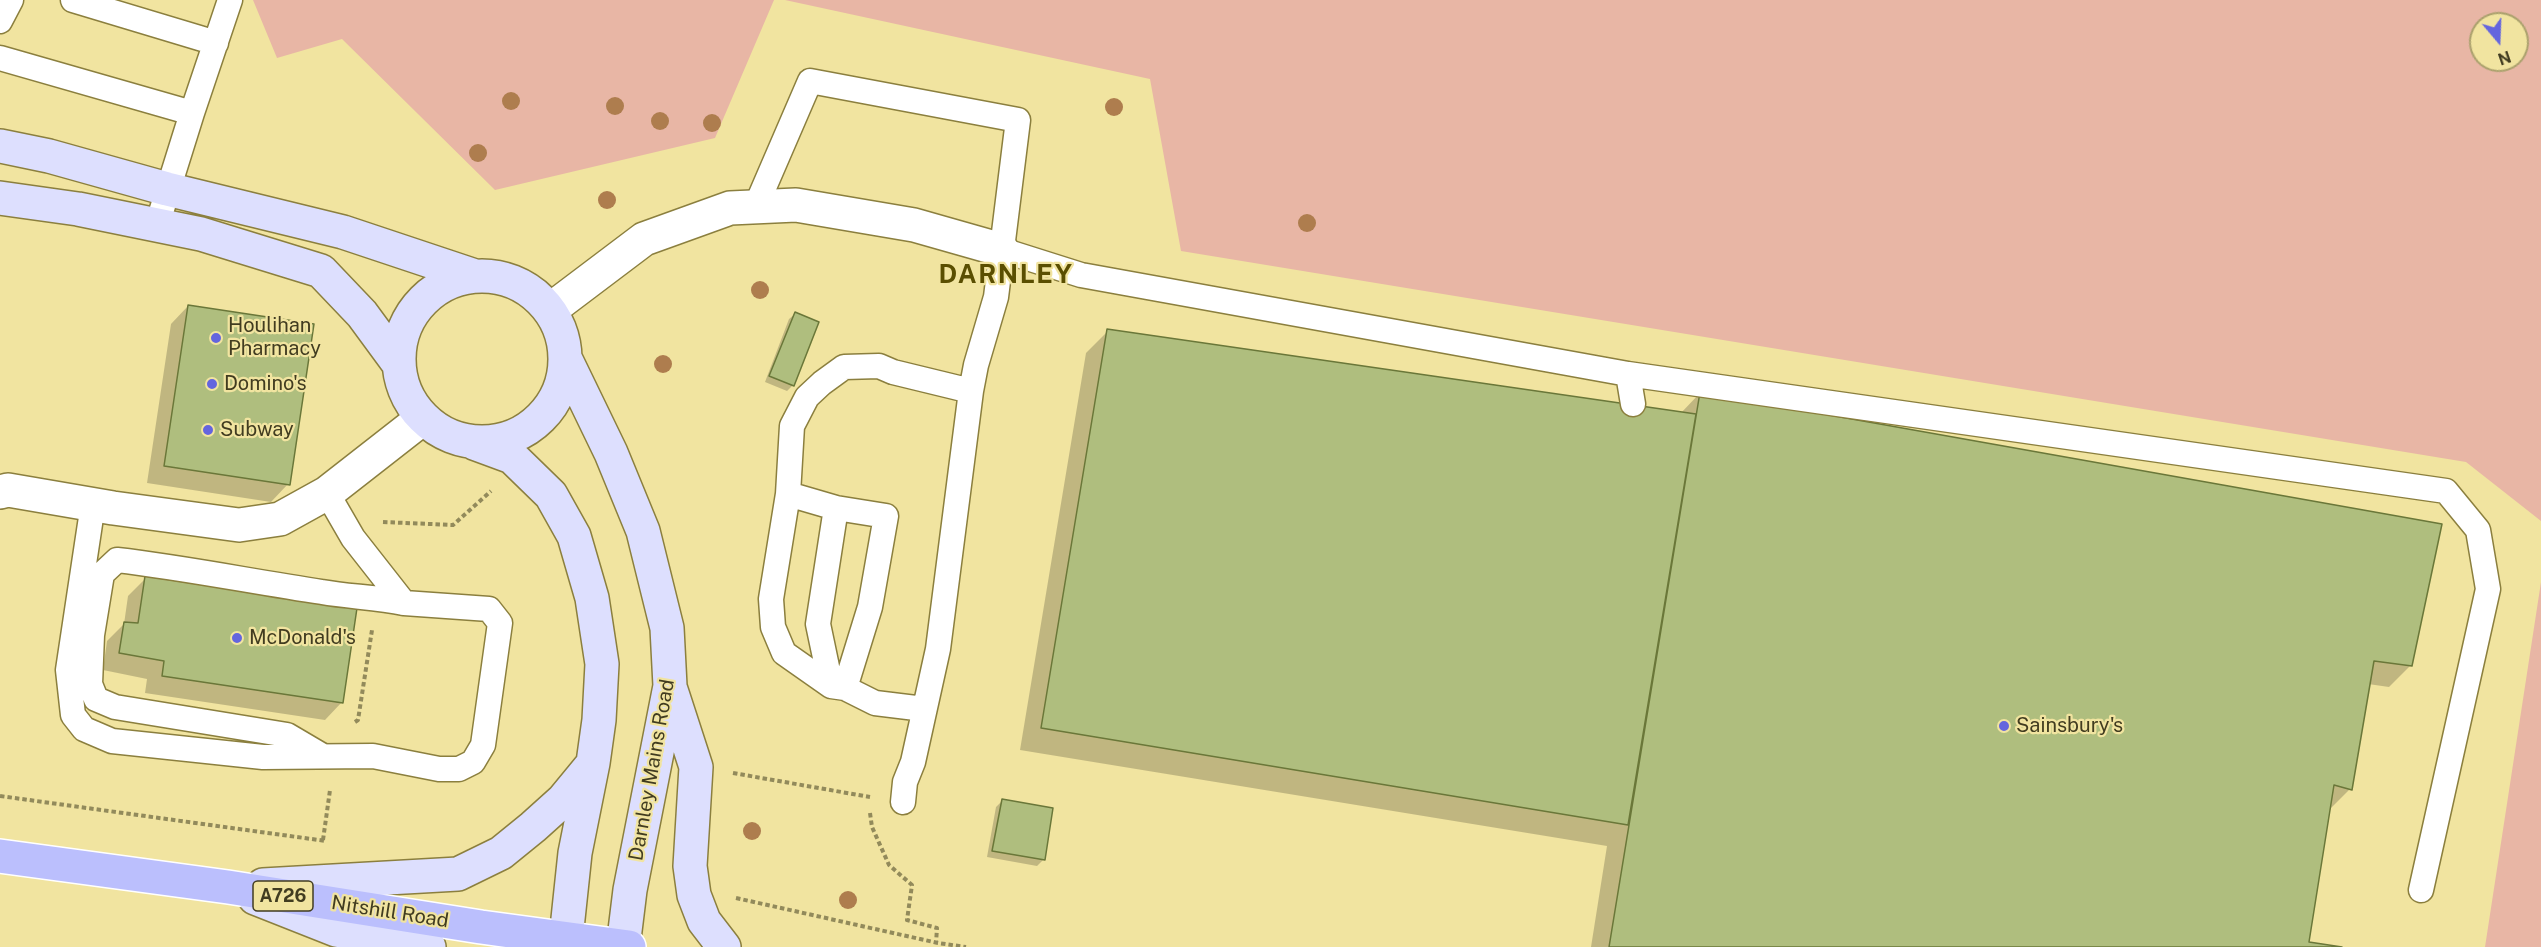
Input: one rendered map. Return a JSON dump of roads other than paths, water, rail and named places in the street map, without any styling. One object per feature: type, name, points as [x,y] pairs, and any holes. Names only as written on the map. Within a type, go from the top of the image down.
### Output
[{"type":"main road","name":"Nitshill Road","points":[[0,856],[228,887],[567,944],[629,947]]},
{"type":"street","points":[[0,146],[49,156],[167,189],[343,232],[475,276],[503,278],[529,290],[550,310],[562,333],[566,360],[561,387],[548,411],[527,429],[502,440],[474,442]]},
{"type":"street","points":[[0,198],[78,209],[201,234],[321,271],[362,314],[399,363]]},
{"type":"street","points":[[550,310],[644,239],[729,208],[796,205],[914,225],[1002,250]]},
{"type":"street","points":[[475,276],[450,282],[428,295],[411,315],[401,338],[399,363],[402,384],[410,402],[423,418],[438,430],[456,439],[474,442],[513,457],[551,495],[574,536],[592,598],[602,664],[593,763],[575,853],[567,944]]},
{"type":"street","name":"Darnley Mains Road","points":[[566,360],[611,453],[643,531],[667,628],[670,686],[630,890],[623,947]]},
{"type":"street","points":[[0,492],[8,490],[239,525],[280,519],[327,493],[423,418]]},
{"type":"street","points":[[670,686],[696,767],[690,866],[694,895],[704,921],[724,947]]},
{"type":"street","points":[[228,887],[458,874],[501,853],[533,827],[563,800],[593,763]]},
{"type":"street","points":[[228,887],[336,930],[429,947]]},
{"type":"lane","points":[[0,21],[11,0]]},
{"type":"lane","points":[[73,0],[216,43]]},
{"type":"lane","points":[[157,225],[230,0]]},
{"type":"lane","points":[[0,58],[192,113]]},
{"type":"lane","points":[[756,206],[810,81],[1018,120],[996,297],[976,365],[971,392],[938,649],[913,762],[905,782],[903,802]]},
{"type":"lane","points":[[1002,250],[1081,275],[1628,374],[2446,491],[2478,530],[2488,589],[2421,890]]},
{"type":"lane","points":[[924,709],[875,703],[838,687],[784,653],[773,627],[771,599],[788,494],[792,426],[807,398],[844,366],[879,366],[893,372],[971,392]]},
{"type":"lane","points":[[1628,374],[1633,404]]},
{"type":"lane","points":[[327,493],[353,538],[404,603]]},
{"type":"lane","points":[[788,494],[836,508],[886,516],[870,607],[838,687]]},
{"type":"lane","points":[[93,504],[68,670],[73,715],[84,729],[112,741],[263,757],[373,756],[439,769],[459,769],[473,762],[483,745],[500,623],[489,609],[404,603],[377,597],[322,592],[117,560],[102,574],[92,635],[90,684],[96,699],[115,707],[288,735],[321,755]]},
{"type":"lane","points":[[836,508],[818,624],[838,687]]},
{"type":"place","name":"Houlihan Pharmacy","points":[[216,338]]},
{"type":"place","name":"Domino's","points":[[212,384]]},
{"type":"place","name":"Subway","points":[[208,430]]},
{"type":"place","name":"McDonald's","points":[[237,638]]},
{"type":"place","name":"Sainsbury's","points":[[2004,726]]},
{"type":"district","name":"DARNLEY","points":[[1006,275]]}]
